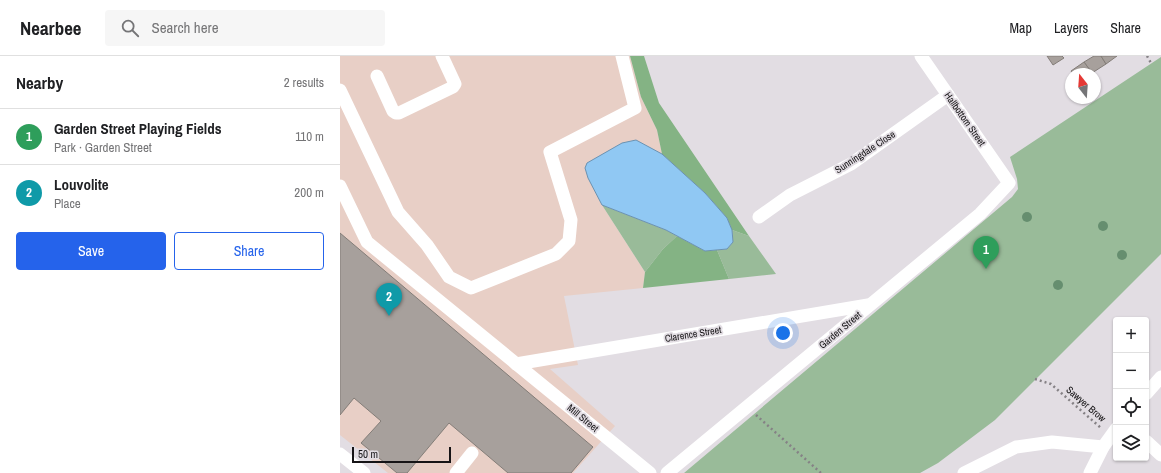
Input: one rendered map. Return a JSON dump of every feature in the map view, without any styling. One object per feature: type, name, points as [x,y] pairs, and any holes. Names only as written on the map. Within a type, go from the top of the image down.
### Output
[{"type":"street","points":[[377,76],[393,111],[399,113],[453,87],[455,84],[454,81],[442,56]]},
{"type":"street","points":[[340,90],[398,212],[427,245],[449,277],[471,288],[556,254],[568,242],[571,220],[550,152],[634,108],[622,56]]},
{"type":"street","name":"Hallbottom Street","points":[[921,56],[1009,183]]},
{"type":"street","name":"Sunningdale Close","points":[[759,217],[790,195],[851,164],[948,95]]},
{"type":"street","name":"Garden Street","points":[[667,473],[980,214],[1009,183]]},
{"type":"street","name":"Mill Street","points":[[340,186],[367,242],[650,473]]},
{"type":"street","name":"Clarence Street","points":[[516,364],[870,305]]},
{"type":"street","points":[[1149,391],[1161,377]]},
{"type":"street","points":[[1090,473],[1103,447],[1113,432]]},
{"type":"street","points":[[964,473],[1016,447],[1052,442],[1103,447]]},
{"type":"street","points":[[1149,445],[1161,455]]},
{"type":"street","points":[[456,473],[472,453]]},
{"type":"street","points":[[340,454],[364,473]]},
{"type":"path","points":[[1146,56],[1151,63]]},
{"type":"path","name":"Sawyer Brow","points":[[1035,379],[1051,384],[1113,432]]},
{"type":"path","points":[[747,407],[821,473]]},
{"type":"shaded area","points":[[340,56],[630,56],[641,97],[657,130],[662,154],[636,140],[622,143],[587,163],[588,178],[602,205],[645,272],[643,288],[564,296],[578,365],[550,369],[615,426],[573,473],[388,473],[340,435]]},
{"type":"green space","points":[[630,56],[644,56],[659,103],[749,236],[732,230],[727,218],[705,193],[662,154],[657,130],[641,97]]},
{"type":"green space","points":[[1161,57],[1161,254],[995,420],[938,463],[920,473],[684,473],[1012,197],[1018,189],[1017,179],[1010,157],[1090,104],[1101,104],[1101,97]]},
{"type":"green space","points":[[602,205],[666,230],[677,236],[663,249],[645,272]]},
{"type":"green space","points":[[732,230],[749,236],[776,274],[729,279],[717,250],[727,249],[733,242]]},
{"type":"green space","points":[[677,236],[705,251],[717,250],[729,279],[643,288],[645,272],[663,249]]},
{"type":"water","points":[[636,140],[662,154],[705,193],[727,218],[732,230],[733,242],[727,249],[705,251],[666,230],[602,205],[588,178],[585,168],[587,163],[622,143]]},
{"type":"building","points":[[1047,56],[1062,56],[1064,58],[1053,65]]},
{"type":"building","points":[[1094,56],[1101,56],[1106,64],[1100,68],[1088,68],[1084,62]]},
{"type":"building","points":[[1101,56],[1117,56],[1106,64]]},
{"type":"building","points":[[1084,62],[1088,68],[1075,68]]},
{"type":"building","points":[[340,233],[593,447],[571,473],[508,473],[449,423],[407,473],[397,473],[361,443],[381,421],[354,398],[340,415]]},
{"type":"place","name":"Garden Street Playing Fields","points":[[986,269]]},
{"type":"place","name":"Louvolite","points":[[389,316]]}]
